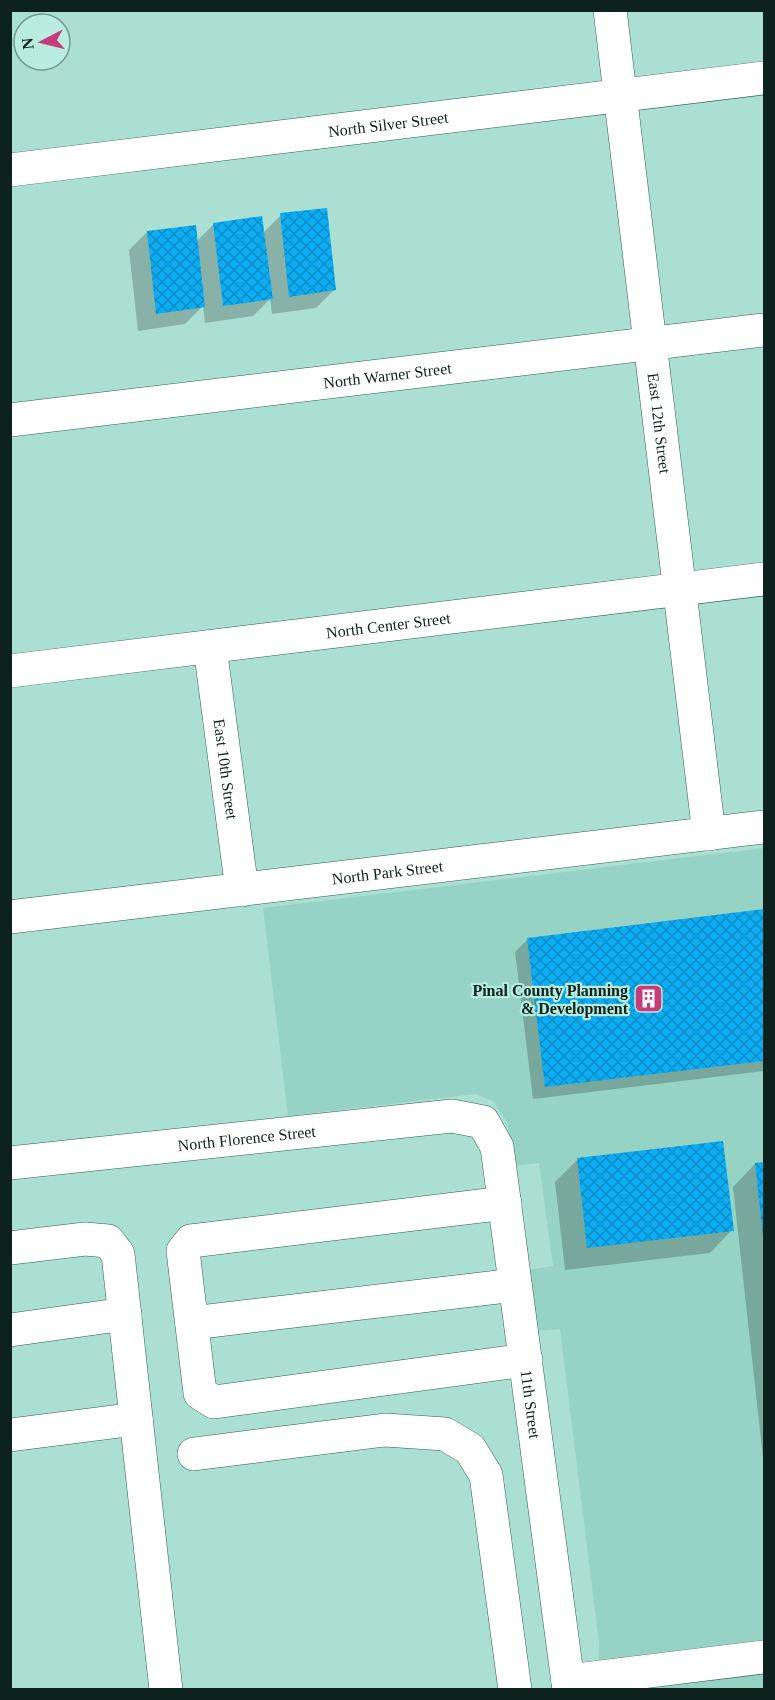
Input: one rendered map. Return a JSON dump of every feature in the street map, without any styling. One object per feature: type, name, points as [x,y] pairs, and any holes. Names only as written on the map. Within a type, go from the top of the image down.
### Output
[{"type":"street","name":"East 12th Street","points":[[610,10],[709,834]]},
{"type":"street","name":"North Silver Street","points":[[10,170],[765,78]]},
{"type":"street","name":"North Warner Street","points":[[10,420],[765,330]]},
{"type":"street","name":"North Center Street","points":[[10,671],[765,579]]},
{"type":"street","name":"East 10th Street","points":[[210,647],[242,890]]},
{"type":"street","name":"North Park Street","points":[[10,917],[765,827]]},
{"type":"street","name":"North Florence Street","points":[[10,1163],[452,1116],[483,1122]]},
{"type":"street","name":"11th Street","points":[[483,1122],[497,1147],[568,1685]]},
{"type":"street","points":[[505,1203],[191,1241],[183,1251],[200,1393],[214,1402],[526,1360]]},
{"type":"street","points":[[10,1248],[85,1239],[108,1240],[118,1254],[166,1689]]},
{"type":"street","points":[[192,1323],[515,1285]]},
{"type":"street","points":[[10,1330],[125,1314]]},
{"type":"street","points":[[10,1435],[136,1419]]},
{"type":"street","points":[[194,1454],[385,1430],[445,1434],[470,1449],[486,1475],[515,1689]]},
{"type":"street","points":[[568,1685],[765,1657]]},
{"type":"shaded area","points":[[764,848],[764,1689],[598,1689],[599,1643],[560,1329],[534,1331],[527,1270],[553,1266],[539,1163],[513,1166],[508,1124],[493,1101],[475,1094],[288,1116],[263,908]]},
{"type":"building","points":[[327,208],[336,290],[289,297],[280,213]]},
{"type":"building","points":[[262,216],[273,299],[223,306],[213,223]]},
{"type":"building","points":[[196,225],[205,307],[156,314],[147,231]]},
{"type":"building","name":"Pinal County Planning & Development","points":[[764,909],[764,1061],[545,1087],[527,938]]},
{"type":"building","points":[[723,1141],[734,1231],[587,1248],[577,1158]]},
{"type":"building","points":[[764,1162],[764,1237],[763,1237],[755,1163]]},
{"type":"place","name":"Pinal County Planning & Development","points":[[649,999]]}]
